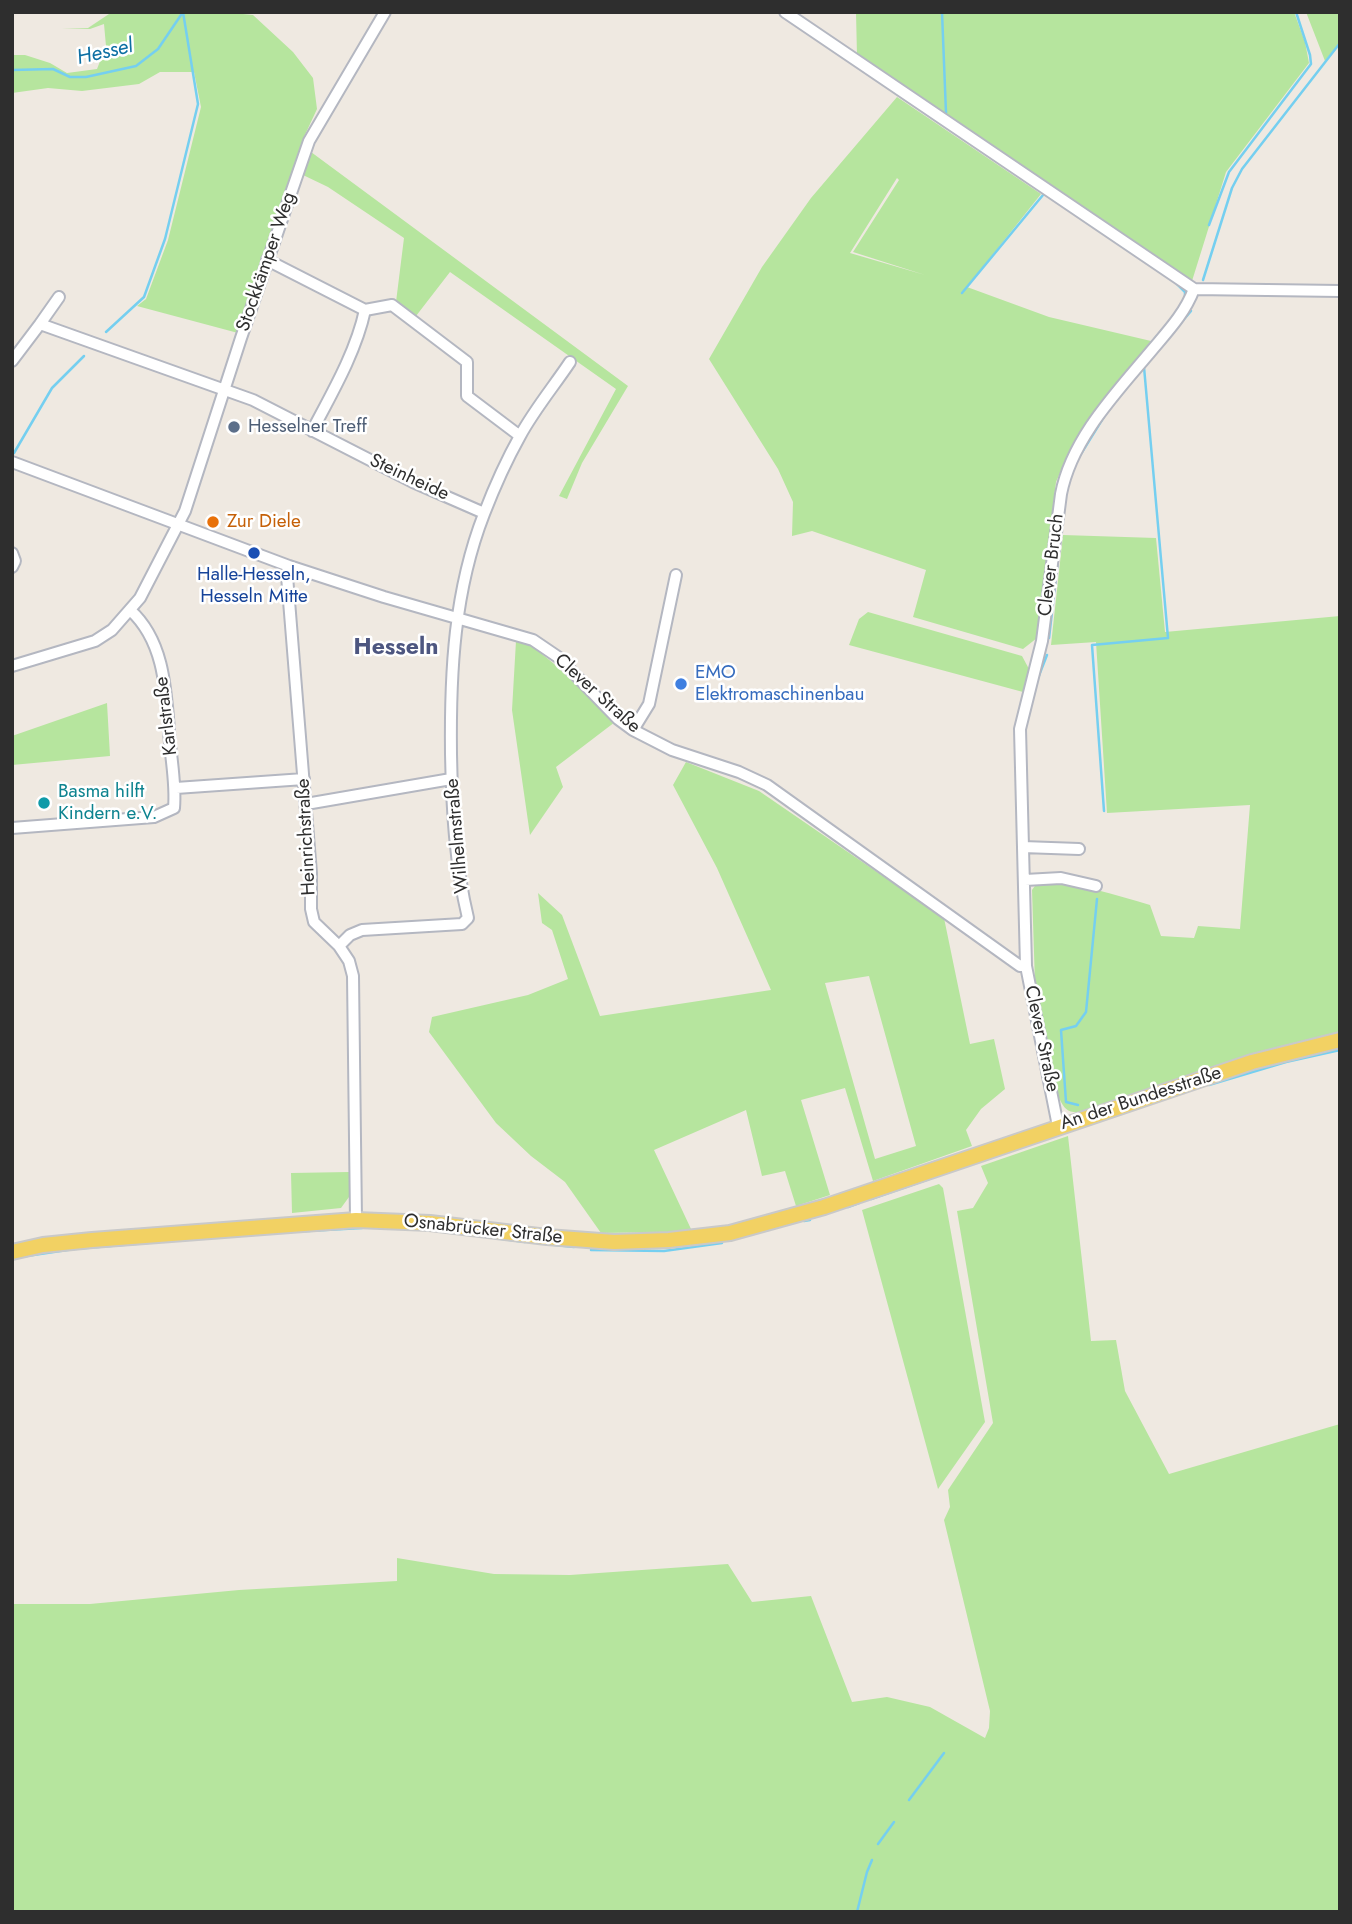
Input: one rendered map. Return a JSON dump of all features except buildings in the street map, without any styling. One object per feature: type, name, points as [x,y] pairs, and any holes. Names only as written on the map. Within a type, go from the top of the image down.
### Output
[{"type":"main road","name":"An der Bundesstraße","points":[[944,1166],[1252,1062],[1340,1040]]},
{"type":"main road","name":"Osnabrücker Straße","points":[[12,1252],[43,1245],[92,1240],[356,1220],[430,1223],[584,1240],[669,1240],[760,1227],[944,1166]]},
{"type":"street","name":"Stockkämper Weg","points":[[12,666],[95,641],[112,630],[140,598],[185,511],[309,141],[385,12]]},
{"type":"street","points":[[785,12],[1195,289],[1340,291]]},
{"type":"street","points":[[267,260],[365,310],[391,305],[467,362],[467,396],[520,436]]},
{"type":"street","name":"Clever Bruch","points":[[1026,967],[1020,729],[1042,641],[1065,476],[1076,451],[1094,424],[1182,314],[1195,289]]},
{"type":"street","points":[[12,361],[17,346],[40,324],[60,297]]},
{"type":"street","points":[[312,431],[337,384],[362,324],[365,310]]},
{"type":"street","name":"Steinheide","points":[[40,324],[253,400],[413,482],[484,513]]},
{"type":"street","points":[[456,617],[484,513],[520,436],[570,362]]},
{"type":"street","name":"Clever Straße","points":[[12,461],[289,566],[533,640],[558,657],[618,719],[633,730],[672,750],[738,772],[766,785],[1020,966],[1026,967],[1059,1126]]},
{"type":"street","points":[[12,553],[15,561],[12,567]]},
{"type":"street","name":"Heinrichstraße","points":[[289,566],[287,576],[311,873],[311,909],[314,922],[339,946],[349,961],[353,976],[356,1220]]},
{"type":"street","points":[[633,730],[649,704],[676,575]]},
{"type":"street","name":"Karlstraße","points":[[130,610],[140,619],[161,666],[166,688],[176,788]]},
{"type":"street","name":"Wilhelmstraße","points":[[339,946],[350,935],[362,930],[462,924],[468,918],[457,866],[452,779],[450,684],[456,617]]},
{"type":"street","points":[[12,828],[154,817],[174,808],[176,788],[304,779]]},
{"type":"street","points":[[306,804],[452,779]]},
{"type":"street","points":[[1023,847],[1079,849]]},
{"type":"street","points":[[1025,880],[1060,878],[1096,886]]},
{"type":"green space","points":[[112,12],[223,12],[253,15],[293,52],[313,78],[317,109],[303,139],[238,333],[137,306],[146,299],[168,240],[201,107],[194,72],[160,72],[139,84],[82,91],[48,88],[12,93],[12,55],[25,55],[50,63],[67,73],[97,69],[106,46],[104,24],[90,29],[62,28],[88,28]]},
{"type":"green space","points":[[856,12],[1294,12],[1309,63],[1226,172],[1192,281],[857,56]]},
{"type":"green space","points":[[1306,12],[1340,12],[1340,42],[1325,61]]},
{"type":"green space","points":[[897,97],[1041,194],[967,287],[1049,317],[1151,341],[1086,426],[1056,482],[1037,638],[1023,649],[913,617],[926,570],[812,531],[792,536],[793,502],[778,469],[709,359],[762,267],[811,198]],"holes":[[[897,178],[899,180],[853,252],[925,275],[850,253]]]},
{"type":"green space","points":[[311,152],[628,386],[582,463],[567,499],[559,496],[616,389],[450,272],[416,316],[396,302],[404,238],[328,187],[303,175]]},
{"type":"green space","points":[[1063,535],[1156,538],[1165,632],[1340,616],[1340,1034],[1242,1058],[1081,1112],[1067,1110],[1059,1098],[1035,984],[1032,890],[1037,883],[1066,884],[1095,889],[1150,905],[1161,936],[1194,938],[1198,926],[1240,929],[1250,805],[1107,813],[1096,642],[1051,645]]},
{"type":"green space","points":[[868,612],[1022,656],[1029,669],[1023,692],[849,645],[859,619]]},
{"type":"green space","points":[[516,641],[532,646],[553,663],[615,722],[556,767],[563,787],[530,835],[512,710]]},
{"type":"green space","points":[[107,703],[110,756],[12,765],[12,736]]},
{"type":"green space","points":[[686,762],[759,791],[944,918],[970,1044],[994,1039],[1005,1089],[981,1109],[966,1130],[972,1146],[873,1181],[845,1088],[801,1100],[830,1195],[796,1206],[785,1171],[762,1176],[746,1110],[654,1150],[691,1229],[601,1233],[565,1182],[531,1156],[496,1123],[429,1032],[432,1017],[528,995],[568,979],[552,930],[542,923],[538,893],[562,915],[600,1016],[771,990],[717,868],[673,785]],"holes":[[[869,976],[916,1146],[875,1159],[825,983]]]},
{"type":"green space","points":[[1068,1136],[1091,1341],[1116,1340],[1125,1391],[1169,1474],[1340,1424],[1340,1912],[12,1912],[12,1604],[90,1604],[239,1590],[397,1581],[397,1558],[494,1574],[570,1575],[728,1564],[752,1602],[811,1596],[852,1702],[887,1697],[930,1707],[985,1738],[989,1728],[990,1711],[944,1520],[950,1507],[948,1490],[993,1423],[957,1211],[973,1208],[988,1183],[981,1166]]},
{"type":"green space","points":[[349,1172],[349,1197],[341,1208],[292,1213],[291,1173]]},
{"type":"green space","points":[[939,1184],[943,1188],[985,1422],[938,1489],[862,1210]]},
{"type":"waterway","name":"Hessel","points":[[12,70],[53,69],[70,77],[86,77],[136,66],[158,49],[183,12]]},
{"type":"waterway","points":[[106,332],[144,297],[165,239],[198,104],[183,12]]},
{"type":"waterway","points":[[942,12],[946,113]]},
{"type":"waterway","points":[[1209,225],[1229,172],[1311,64],[1296,12]]},
{"type":"waterway","points":[[1203,280],[1232,188],[1242,169],[1340,43]]},
{"type":"waterway","points":[[962,293],[1043,195]]},
{"type":"waterway","points":[[1177,284],[1185,292],[1185,298]]},
{"type":"waterway","points":[[1180,324],[1191,311]]},
{"type":"waterway","points":[[1151,343],[1172,318]]},
{"type":"waterway","points":[[14,453],[52,388],[84,356]]},
{"type":"waterway","points":[[1104,811],[1092,645],[1168,638],[1144,367]]},
{"type":"waterway","points":[[1120,396],[1133,380]]},
{"type":"waterway","points":[[1079,457],[1105,415]]},
{"type":"waterway","points":[[1057,492],[1063,468]]},
{"type":"waterway","points":[[1049,638],[1060,541]]},
{"type":"waterway","points":[[1038,678],[1047,655]]},
{"type":"waterway","points":[[1078,1105],[1066,1102],[1061,1030],[1076,1026],[1086,1012],[1097,899]]},
{"type":"waterway","points":[[1209,1085],[1286,1062],[1340,1050]]},
{"type":"waterway","points":[[871,1199],[929,1179]]},
{"type":"waterway","points":[[848,1207],[859,1203]]},
{"type":"waterway","points":[[804,1221],[810,1220]]},
{"type":"waterway","points":[[271,1233],[362,1228]]},
{"type":"waterway","points":[[414,1229],[442,1231]]},
{"type":"waterway","points":[[480,1236],[525,1242]]},
{"type":"waterway","points":[[20,1257],[74,1249],[159,1242]]},
{"type":"waterway","points":[[591,1250],[664,1251],[722,1243]]},
{"type":"waterway","points":[[546,1244],[574,1247]]},
{"type":"waterway","points":[[909,1800],[944,1753]]},
{"type":"waterway","points":[[878,1844],[894,1822]]},
{"type":"waterway","points":[[857,1912],[872,1860]]},
{"type":"place","name":"Hesselner Treff","points":[[234,427]]},
{"type":"place","name":"Zur Diele","points":[[213,522]]},
{"type":"place","name":"Halle-Hesseln, Hesseln Mitte","points":[[254,553]]},
{"type":"place","name":"EMO Elektromaschinenbau","points":[[681,684]]},
{"type":"place","name":"Basma hilft Kindern e.V.","points":[[44,803]]},
{"type":"district","name":"Hesseln","points":[[396,648]]}]
